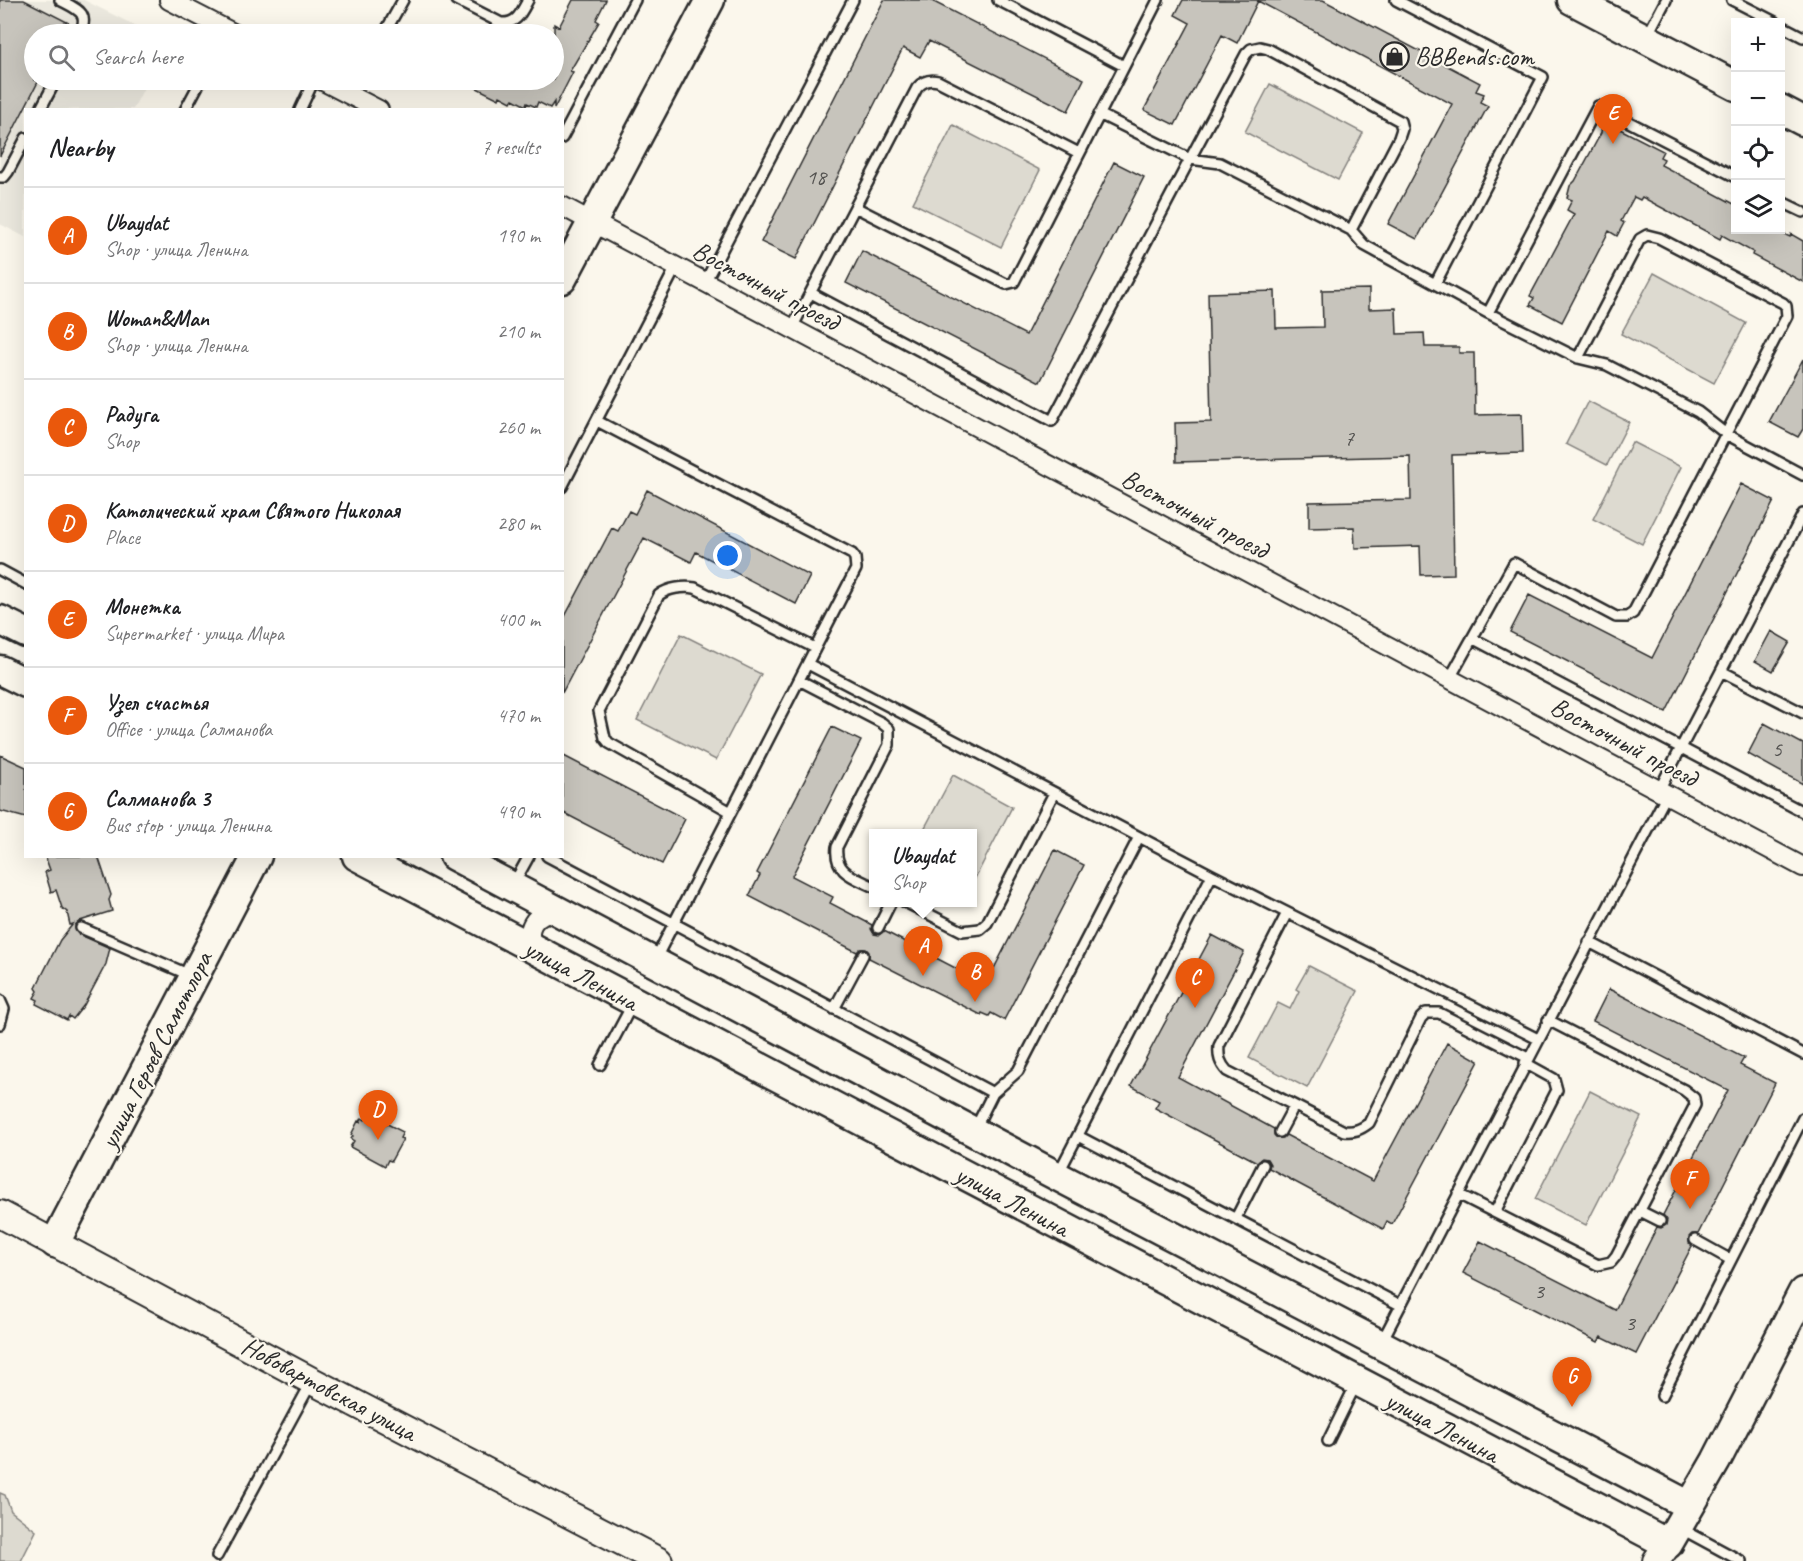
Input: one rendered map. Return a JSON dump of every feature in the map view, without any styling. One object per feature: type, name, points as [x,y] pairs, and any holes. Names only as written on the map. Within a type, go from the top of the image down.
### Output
[{"type":"main road","points":[[564,275],[710,0]]},
{"type":"main road","points":[[1572,0],[1731,83]]},
{"type":"main road","points":[[1785,112],[1803,121]]},
{"type":"main road","points":[[0,620],[24,632]]},
{"type":"main road","name":"улица Героев Самотлора","points":[[55,1243],[256,858]]},
{"type":"main road","name":"улица Ленина","points":[[361,858],[1387,1398],[1673,1534]]},
{"type":"main road","name":"улица Ленина","points":[[458,858],[1057,1176],[1412,1361],[1673,1534]]},
{"type":"main road","name":"Нововартовская улица","points":[[0,1214],[312,1381],[659,1561]]},
{"type":"main road","points":[[1673,1534],[1716,1461],[1803,1292]]},
{"type":"main road","points":[[1387,1398],[1406,1400],[1419,1394],[1423,1381],[1412,1361]]},
{"type":"street","points":[[169,0],[213,24]]},
{"type":"street","points":[[358,90],[377,108]]},
{"type":"street","name":"Восточный проезд","points":[[564,207],[1803,867]]},
{"type":"street","points":[[536,951],[531,945],[530,937],[533,922],[543,914],[558,911]]},
{"type":"lane","points":[[61,0],[79,10],[85,21],[84,24]]},
{"type":"lane","points":[[390,24],[403,0]]},
{"type":"lane","points":[[456,0],[501,23],[508,24],[519,17],[528,0]]},
{"type":"lane","points":[[564,134],[634,0]]},
{"type":"lane","points":[[705,282],[853,0]]},
{"type":"lane","points":[[998,0],[1124,66]]},
{"type":"lane","points":[[855,207],[1006,284],[1014,282],[1158,0]]},
{"type":"lane","points":[[1396,0],[1543,77],[1435,284]]},
{"type":"lane","points":[[1646,38],[1666,0]]},
{"type":"lane","points":[[1732,0],[1767,18]]},
{"type":"lane","points":[[1785,28],[1803,37]]},
{"type":"lane","points":[[811,293],[1052,421],[1246,54],[1251,49],[1260,47],[1268,49],[1400,121],[1402,129],[1399,138],[1351,230]]},
{"type":"lane","points":[[792,328],[922,82],[931,80],[1079,153]]},
{"type":"lane","points":[[41,108],[51,90]]},
{"type":"lane","points":[[188,108],[196,90]]},
{"type":"lane","points":[[301,108],[309,90]]},
{"type":"lane","points":[[1488,313],[1598,106],[1731,174]]},
{"type":"lane","points":[[1099,114],[1190,159],[1220,163],[1351,230],[1364,245],[1488,313],[1578,357],[1607,365],[1698,412],[1726,434],[1803,475]]},
{"type":"lane","points":[[0,177],[8,172],[24,142]]},
{"type":"lane","points":[[1785,203],[1803,212]]},
{"type":"lane","points":[[1450,678],[1514,562],[1616,617],[1628,617],[1633,613],[1787,316],[1787,311],[1783,303],[1653,235],[1647,235],[1640,238],[1578,357]]},
{"type":"lane","points":[[564,483],[676,267]]},
{"type":"lane","points":[[597,421],[855,558],[856,569],[654,961]]},
{"type":"lane","points":[[1380,1345],[1589,942],[1663,792],[1681,748],[1802,517]]},
{"type":"lane","points":[[0,570],[24,583]]},
{"type":"lane","points":[[731,812],[609,743],[605,738],[599,711],[659,595],[664,592],[688,587],[695,588],[815,648]]},
{"type":"lane","points":[[1472,638],[1803,813]]},
{"type":"lane","points":[[808,664],[1212,875],[1538,1039]]},
{"type":"lane","points":[[1721,671],[1803,713]]},
{"type":"lane","points":[[799,680],[882,723],[889,729],[889,745],[837,847],[836,857],[839,866],[845,872],[869,885]]},
{"type":"lane","points":[[913,907],[962,931],[980,930],[987,923],[1054,793]]},
{"type":"lane","points":[[974,1130],[993,1093],[1018,1071],[1139,837]]},
{"type":"lane","points":[[512,887],[528,858]]},
{"type":"lane","points":[[552,858],[993,1093]]},
{"type":"lane","points":[[1057,1176],[1212,875]]},
{"type":"lane","points":[[878,928],[889,907]]},
{"type":"lane","points":[[1287,913],[1219,1046],[1218,1056],[1221,1065],[1227,1071],[1344,1131],[1361,1130],[1369,1123],[1421,1018],[1426,1013],[1439,1013],[1527,1060],[1554,1079],[1557,1090],[1495,1212]]},
{"type":"lane","points":[[81,928],[194,977]]},
{"type":"lane","points":[[1589,942],[1803,1054]]},
{"type":"lane","points":[[834,1008],[863,955]]},
{"type":"lane","points":[[0,1000],[3,1008],[0,1023]]},
{"type":"lane","points":[[600,1065],[633,1002]]},
{"type":"lane","points":[[1458,1194],[1598,1265],[1611,1262],[1695,1105],[1694,1098],[1684,1090],[1548,1020]]},
{"type":"lane","points":[[1280,1132],[1294,1106]]},
{"type":"lane","points":[[1662,1396],[1803,1118]]},
{"type":"lane","points":[[1077,1137],[1400,1305]]},
{"type":"lane","points":[[1236,1218],[1263,1165]]},
{"type":"lane","points":[[1640,1210],[1660,1221]]},
{"type":"lane","points":[[1695,1240],[1731,1260]]},
{"type":"lane","points":[[217,1556],[312,1381]]},
{"type":"lane","points":[[1328,1441],[1357,1382]]},
{"type":"lane","points":[[1673,1534],[1741,1561]]},
{"type":"shaded area","points":[[0,0],[84,0],[132,24],[24,24],[24,90],[143,90],[134,108],[24,108],[24,236],[0,224]]},
{"type":"shaded area","points":[[1270,84],[1363,133],[1338,180],[1245,132]]},
{"type":"shaded area","points":[[953,125],[1040,170],[1001,247],[913,203]]},
{"type":"shaded area","points":[[1654,273],[1746,323],[1714,383],[1621,334]]},
{"type":"shaded area","points":[[1588,401],[1629,422],[1607,465],[1566,444]]},
{"type":"shaded area","points":[[1632,442],[1681,467],[1642,544],[1593,519]]},
{"type":"shaded area","points":[[681,634],[761,674],[716,760],[637,720]]},
{"type":"shaded area","points":[[953,775],[1012,807],[977,874],[977,829],[924,829]]},
{"type":"shaded area","points":[[1309,966],[1358,991],[1307,1088],[1249,1058],[1278,1003],[1290,1009],[1299,991],[1296,989]]},
{"type":"shaded area","points":[[1590,1091],[1641,1117],[1586,1225],[1535,1199]]},
{"type":"shaded area","points":[[0,1493],[5,1495],[11,1511],[36,1531],[21,1561],[0,1561]]},
{"type":"building","points":[[0,0],[24,0],[69,23],[24,24],[24,90],[34,90],[0,156]]},
{"type":"building","points":[[573,0],[606,0],[596,20],[599,22],[570,71],[573,72],[564,90],[564,24],[561,24]]},
{"type":"building","points":[[884,0],[930,0],[1084,79],[1068,111],[929,41],[920,57],[903,48],[796,259],[761,242]]},
{"type":"building","points":[[1183,0],[1323,0],[1480,83],[1476,91],[1484,94],[1480,102],[1488,106],[1417,239],[1388,224],[1452,104],[1258,1],[1237,43],[1222,35],[1175,125],[1144,110],[1190,23],[1175,15]]},
{"type":"building","points":[[481,90],[564,90],[555,108],[554,102],[550,108],[538,102],[536,107],[527,103],[526,106],[513,99],[511,102],[500,96],[499,99]]},
{"type":"building","points":[[1612,123],[1663,151],[1660,157],[1664,159],[1661,165],[1731,202],[1731,234],[1784,234],[1790,237],[1791,234],[1803,241],[1803,282],[1752,255],[1753,252],[1722,235],[1720,239],[1642,197],[1640,200],[1634,197],[1621,221],[1624,223],[1617,236],[1609,231],[1562,322],[1530,305],[1534,298],[1530,296],[1574,214],[1567,210],[1572,200],[1567,198],[1570,186],[1601,133],[1602,124]]},
{"type":"building","points":[[1114,162],[1144,177],[1040,382],[846,283],[862,251],[1026,335]]},
{"type":"building","points":[[1369,289],[1369,309],[1396,308],[1397,334],[1424,333],[1425,347],[1459,347],[1459,353],[1474,353],[1475,415],[1522,414],[1523,453],[1452,455],[1454,574],[1421,575],[1420,546],[1355,548],[1354,527],[1309,528],[1309,502],[1411,500],[1410,456],[1176,462],[1175,423],[1211,422],[1208,293],[1275,291],[1276,328],[1323,327],[1322,290]]},
{"type":"building","points":[[1803,359],[1803,429],[1798,437],[1769,422]]},
{"type":"building","points":[[1741,484],[1774,501],[1666,712],[1510,632],[1529,595],[1652,658]]},
{"type":"building","points":[[647,490],[810,576],[796,604],[696,552],[691,562],[644,538],[564,689],[564,618],[612,528],[618,531],[629,511],[635,514]]},
{"type":"building","points":[[1771,631],[1790,642],[1773,671],[1755,661]]},
{"type":"building","points":[[1764,723],[1803,744],[1803,784],[1748,754]]},
{"type":"building","points":[[832,727],[861,741],[792,876],[833,897],[830,903],[872,925],[871,929],[874,934],[879,935],[884,931],[986,984],[1055,850],[1084,865],[1004,1020],[991,1013],[989,1016],[982,1013],[981,1015],[869,958],[869,952],[866,949],[860,949],[857,952],[749,896],[760,875],[757,873]]},
{"type":"building","points":[[0,755],[24,766],[24,817],[0,811]]},
{"type":"building","points":[[564,756],[685,819],[662,864],[564,813]]},
{"type":"building","points":[[46,858],[99,858],[111,895],[109,900],[112,911],[80,921],[75,926],[78,934],[110,948],[106,964],[84,1005],[73,1019],[69,1016],[67,1020],[36,1004],[38,1000],[34,998],[38,991],[37,985],[60,940],[73,924],[70,925],[67,912],[62,908],[56,890],[51,892],[45,872],[50,870]]},
{"type":"building","points":[[1212,935],[1244,952],[1178,1077],[1274,1129],[1274,1135],[1277,1138],[1283,1138],[1286,1135],[1373,1181],[1447,1043],[1479,1061],[1392,1224],[1387,1221],[1383,1229],[1269,1168],[1270,1164],[1267,1159],[1262,1158],[1257,1162],[1155,1108],[1159,1101],[1131,1086]]},
{"type":"building","points":[[1609,989],[1744,1058],[1740,1065],[1775,1083],[1698,1234],[1692,1234],[1689,1237],[1689,1243],[1692,1246],[1636,1354],[1601,1337],[1598,1342],[1463,1273],[1480,1241],[1615,1310],[1657,1227],[1661,1228],[1666,1225],[1667,1220],[1663,1215],[1728,1090],[1593,1021]]},
{"type":"building","points":[[368,1114],[403,1132],[400,1138],[403,1139],[391,1161],[388,1160],[385,1166],[350,1147],[354,1141],[351,1135],[358,1121],[360,1122],[362,1118],[365,1120]]},
{"type":"place","name":"BBBends.com","points":[[1394,56]]},
{"type":"place","name":"Монетка","points":[[1613,144]]},
{"type":"place","name":"Ubaydat","points":[[923,976]]},
{"type":"place","name":"Woman&Man","points":[[975,1002]]},
{"type":"place","name":"Радуга","points":[[1195,1008]]},
{"type":"place","name":"Католический храм Святого Николая","points":[[378,1140]]},
{"type":"place","name":"Узел счастья","points":[[1690,1209]]},
{"type":"place","name":"Салманова 3","points":[[1572,1407]]}]
